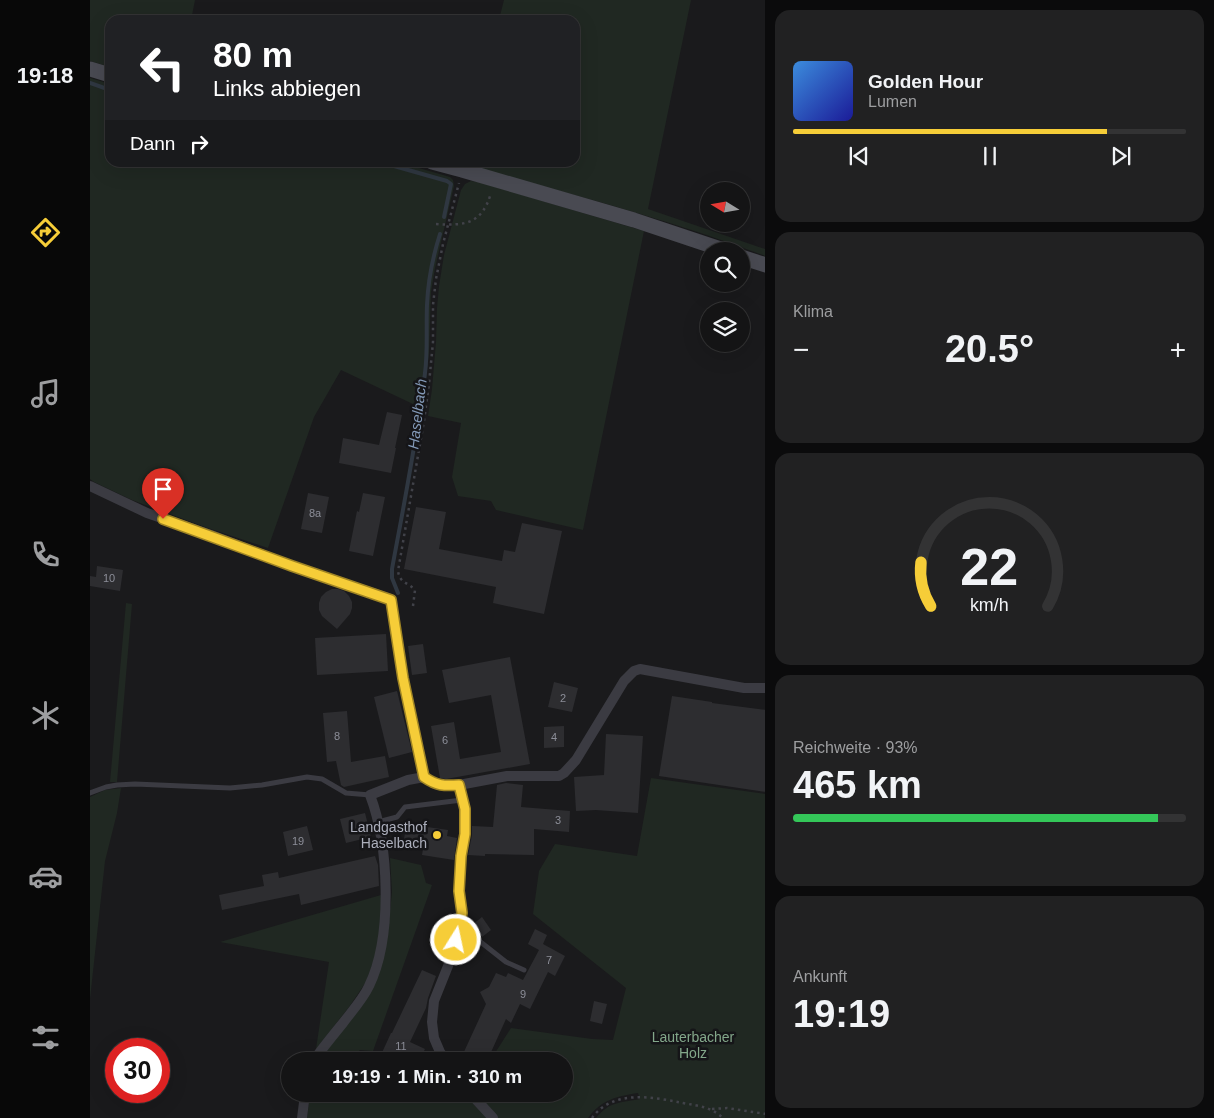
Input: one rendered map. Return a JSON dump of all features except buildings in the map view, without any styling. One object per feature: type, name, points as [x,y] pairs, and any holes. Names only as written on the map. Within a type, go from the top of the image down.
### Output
[{"type":"street","points":[[90,69],[105,74]]},
{"type":"street","points":[[451,167],[634,220],[700,242]]},
{"type":"street","points":[[750,259],[765,265]]},
{"type":"street","points":[[90,486],[147,513],[391,600],[403,678],[424,777]]},
{"type":"street","points":[[320,1052],[369,987],[382,942],[386,888],[384,857],[378,822],[370,795],[408,780],[424,777],[441,786],[459,785],[507,776],[559,776],[576,760],[624,681],[634,671],[640,669],[744,688],[765,688]]},
{"type":"street","points":[[440,1052],[434,1038],[432,1022],[434,1001],[450,961],[462,913],[459,891],[461,856],[465,834],[465,809],[459,785]]},
{"type":"street","points":[[302,1118],[304,1102]]},
{"type":"street","points":[[478,1102],[493,1118]]},
{"type":"lane","points":[[90,793],[117,785],[230,788],[307,778],[322,779],[346,794],[370,795]]},
{"type":"lane","points":[[378,822],[397,817],[405,807],[463,800]]},
{"type":"lane","points":[[462,913],[466,928],[473,936],[506,962],[524,970]]},
{"type":"path","points":[[413,606],[415,590],[405,584],[398,576],[398,571],[424,421],[432,362],[433,305],[436,279],[462,170]]},
{"type":"path","points":[[436,224],[459,225],[476,218],[484,211],[491,193]]},
{"type":"path","points":[[592,1118],[602,1107],[611,1102],[648,1096],[710,1109],[727,1108],[765,1114]]},
{"type":"path","points":[[710,1109],[723,1118]]},
{"type":"green space","points":[[90,0],[195,0],[192,15],[105,15],[105,66],[90,61]]},
{"type":"green space","points":[[504,0],[691,0],[648,209],[700,227],[700,232],[715,232],[745,242],[727,242],[658,219],[476,167],[580,167],[580,15],[500,15]]},
{"type":"green space","points":[[90,78],[105,82],[105,167],[415,167],[450,177],[453,180],[454,186],[431,292],[429,353],[422,414],[413,404],[341,370],[314,417],[268,548],[132,500],[90,479]]},
{"type":"green space","points":[[471,181],[644,231],[583,530],[496,510],[491,501],[458,496],[452,477],[461,423],[428,416],[436,342],[439,286],[444,255],[461,190],[465,184]]},
{"type":"green space","points":[[750,244],[765,249],[765,256],[750,250]]},
{"type":"green space","points":[[126,603],[132,604],[117,782],[110,782]]},
{"type":"green space","name":"Lauterbacher Holz","points":[[651,778],[765,794],[765,1118],[596,1118],[606,1108],[621,1102],[640,1099],[638,1093],[604,1103],[588,1118],[497,1118],[481,1102],[573,1102],[573,1052],[496,1052],[511,1028],[613,1040],[626,988],[533,914],[539,871],[555,844],[637,856]]},
{"type":"green space","points":[[121,788],[105,861],[90,999],[90,797],[105,790]]},
{"type":"green space","points":[[390,858],[421,865],[426,883],[432,885],[374,1052],[360,1050],[358,1052],[326,1052],[357,1011],[388,932],[392,892]]},
{"type":"green space","points":[[381,895],[381,934],[377,952],[366,982],[316,1049],[329,962],[220,942]]},
{"type":"green space","points":[[309,1102],[473,1102],[489,1118],[307,1118]]},
{"type":"waterway","name":"Haselbach","points":[[90,83],[105,88]]},
{"type":"waterway","name":"Haselbach","points":[[398,167],[447,181],[451,184],[444,217]]},
{"type":"waterway","name":"Haselbach","points":[[398,593],[392,578],[392,569],[422,398],[426,356],[428,287],[440,234]]},
{"type":"place","name":"Landgasthof Haselbach","points":[[437,835]]},
{"type":"route","points":[[163,519],[391,600],[403,678],[424,777],[441,786],[459,785],[465,809],[465,834],[461,856],[459,891],[462,913],[456,940]]}]
